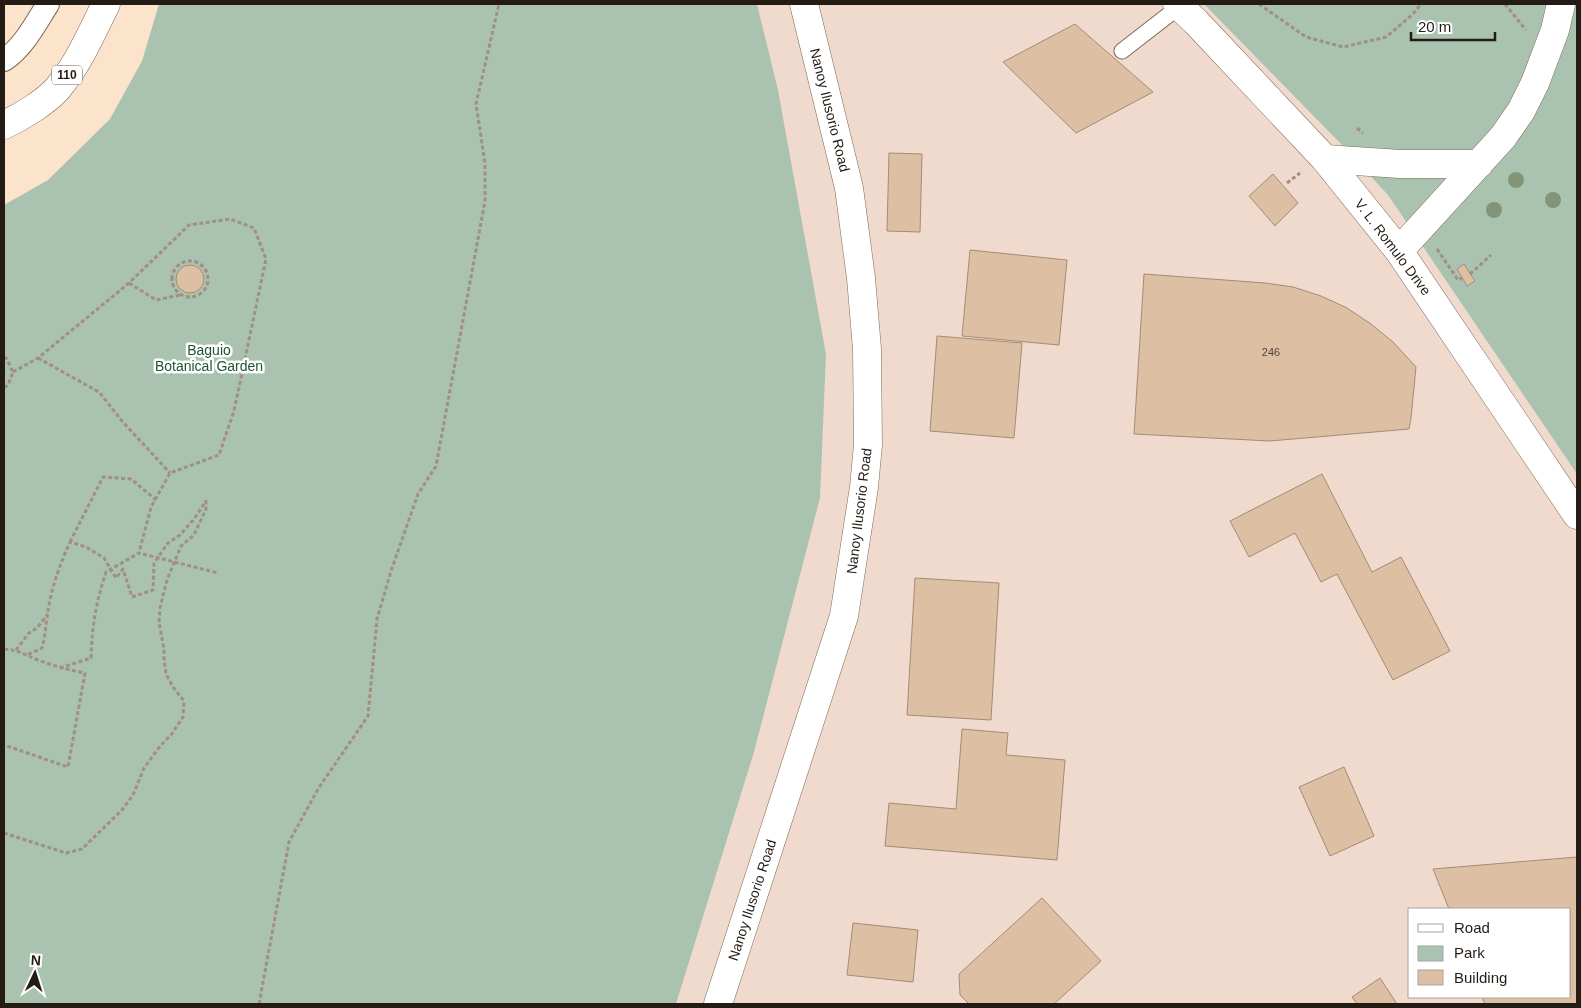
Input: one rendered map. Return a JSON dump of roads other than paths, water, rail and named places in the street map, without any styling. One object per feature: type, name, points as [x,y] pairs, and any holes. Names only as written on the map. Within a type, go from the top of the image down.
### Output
[{"type":"main road","name":"110","points":[[4,125],[26,114],[57,89],[81,54],[106,4]]},
{"type":"main road","name":"Nanoy Ilusorio Road","points":[[718,1004],[844,616],[864,487],[868,445],[867,348],[861,278],[849,188],[804,4]]},
{"type":"main road","points":[[1399,251],[1503,138],[1521,111],[1535,83],[1555,30],[1561,4]]},
{"type":"main road","name":"V. L. Romulo Drive","points":[[1178,5],[1325,159],[1399,251],[1577,515]]},
{"type":"main road","points":[[1325,159],[1400,164],[1479,164]]},
{"type":"street","points":[[4,60],[13,54],[48,4]]},
{"type":"lane","points":[[1122,51],[1178,5]]},
{"type":"park label","name":"Baguio Botanical Garden","points":[[209,358]]}]
